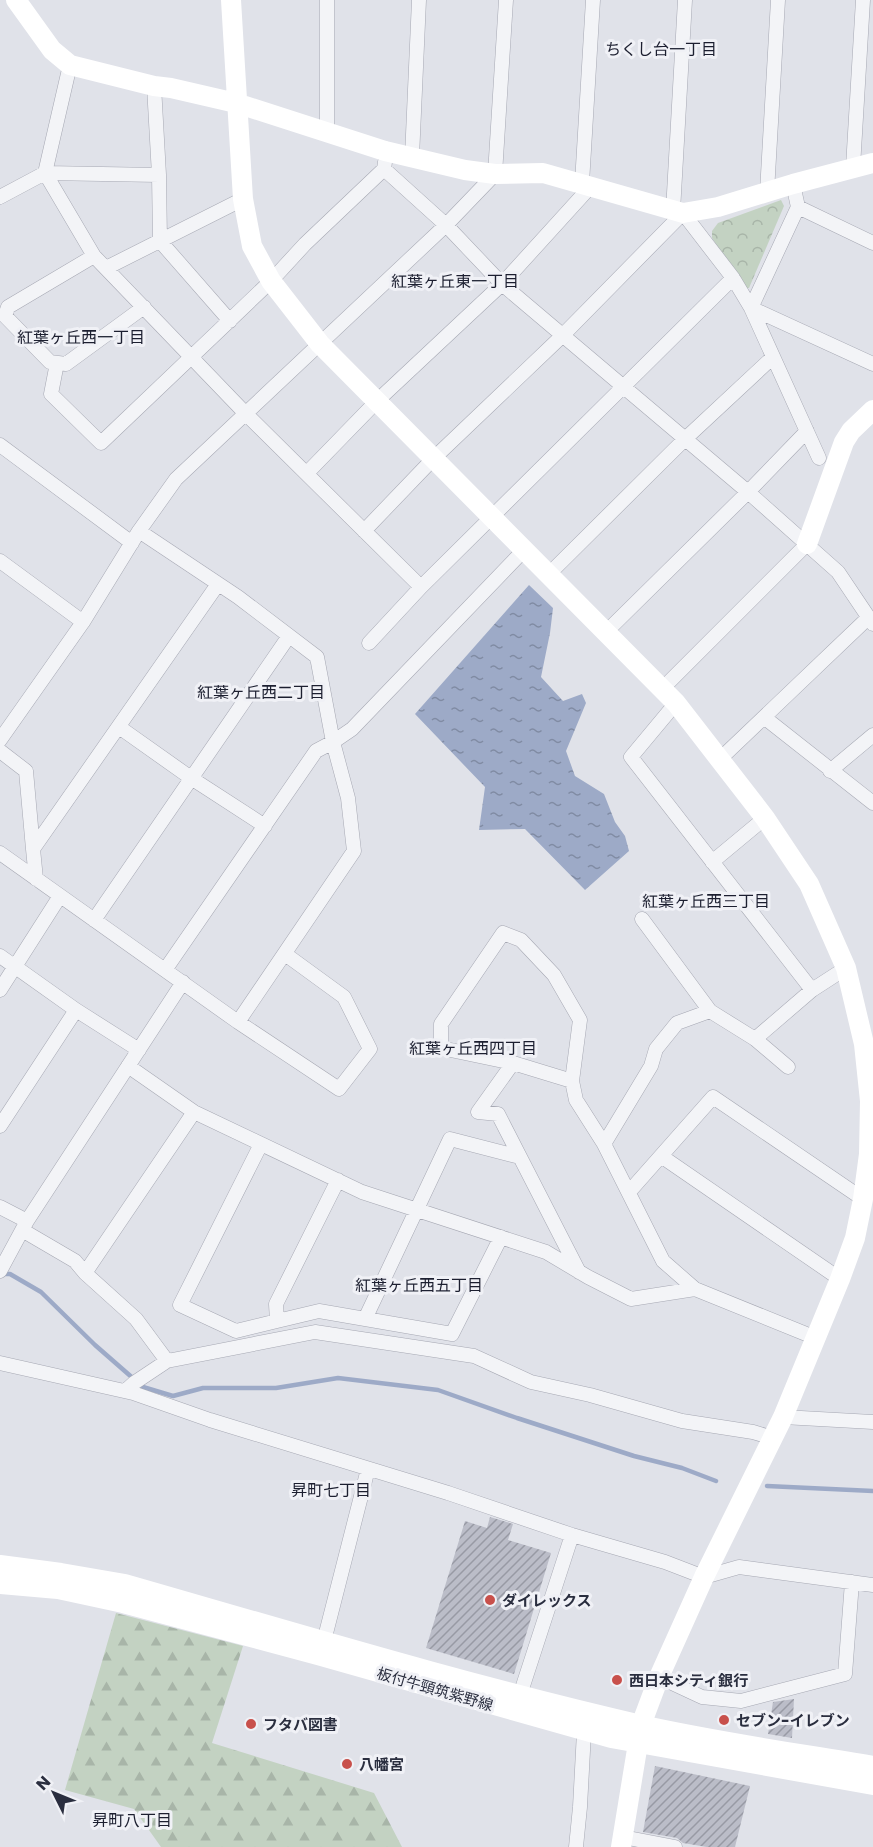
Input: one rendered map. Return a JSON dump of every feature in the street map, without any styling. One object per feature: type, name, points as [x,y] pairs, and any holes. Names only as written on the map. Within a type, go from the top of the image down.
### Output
[{"type":"street","points":[[16,0],[52,50],[70,65],[236,103],[327,131],[385,160],[502,284],[748,492],[838,572],[871,620],[719,760]]},
{"type":"street","points":[[231,0],[243,199],[252,246],[271,281],[320,344],[676,703],[765,818],[809,884],[846,968],[869,1041],[872,1100],[871,1155],[855,1238],[783,1417],[704,1577],[659,1677],[639,1734],[622,1842],[675,1847]]},
{"type":"street","points":[[327,0],[327,131]]},
{"type":"street","points":[[412,157],[419,0]]},
{"type":"street","points":[[0,740],[83,622],[136,537],[176,479],[446,225],[495,174],[506,0]]},
{"type":"street","points":[[307,473],[377,401],[502,284],[587,185],[593,0]]},
{"type":"street","points":[[364,531],[433,459],[562,336],[678,212],[685,0]]},
{"type":"street","points":[[767,192],[778,0]]},
{"type":"street","points":[[854,167],[863,0]]},
{"type":"street","points":[[70,65],[45,173],[94,256],[246,414],[421,587]]},
{"type":"street","points":[[154,86],[160,241],[230,321]]},
{"type":"street","points":[[57,363],[51,394],[101,443],[271,281],[385,160],[412,157],[465,170],[495,174],[543,173],[678,212],[718,207],[873,163]]},
{"type":"street","points":[[0,197],[45,173],[159,175]]},
{"type":"street","points":[[751,308],[798,207],[793,184]]},
{"type":"street","points":[[106,268],[243,199]]},
{"type":"street","points":[[798,207],[873,243]]},
{"type":"street","points":[[678,212],[733,278],[751,308],[819,458]]},
{"type":"street","points":[[94,256],[8,307],[6,316],[51,362],[66,364],[144,307]]},
{"type":"street","points":[[369,643],[421,587],[733,278]]},
{"type":"street","points":[[751,308],[873,364]]},
{"type":"street","points":[[549,574],[685,439],[773,357]]},
{"type":"street","points":[[663,688],[807,544],[844,442],[851,430],[873,410]]},
{"type":"street","points":[[606,632],[807,431]]},
{"type":"street","points":[[0,445],[136,537],[218,584],[317,657],[333,742],[348,798],[354,851],[238,1022]]},
{"type":"street","points":[[165,970],[316,751],[352,729],[525,549]]},
{"type":"street","points":[[1,564],[83,622]]},
{"type":"street","points":[[33,849],[218,584]]},
{"type":"street","points":[[94,920],[289,636]]},
{"type":"street","points":[[676,703],[631,757],[812,990]]},
{"type":"street","points":[[765,718],[873,803]]},
{"type":"street","points":[[119,728],[265,826]]},
{"type":"street","points":[[830,771],[873,735]]},
{"type":"street","points":[[0,751],[26,771],[36,879]]},
{"type":"street","points":[[712,862],[765,818]]},
{"type":"street","points":[[0,853],[238,1022],[339,1089],[370,1049],[344,997],[285,954]]},
{"type":"street","points":[[0,990],[60,896]]},
{"type":"street","points":[[642,919],[710,1011],[755,1039],[788,1067]]},
{"type":"street","points":[[572,1081],[513,1063],[441,1048],[441,1024],[503,933],[521,940],[554,975],[580,1020],[572,1081],[576,1100],[604,1144],[663,1261],[695,1289],[816,1338]]},
{"type":"street","points":[[0,956],[76,1010],[139,1050]]},
{"type":"street","points":[[755,1039],[812,990],[846,968]]},
{"type":"street","points":[[3,1265],[25,1226],[183,982]]},
{"type":"street","points":[[0,1126],[76,1010]]},
{"type":"street","points":[[604,1144],[651,1066],[656,1049],[677,1023],[710,1011]]},
{"type":"street","points":[[513,1063],[478,1112],[498,1114],[579,1272]]},
{"type":"street","points":[[129,1066],[194,1112],[362,1192],[546,1252],[631,1299],[695,1289]]},
{"type":"street","points":[[629,1192],[713,1097],[863,1199]]},
{"type":"street","points":[[85,1273],[194,1112]]},
{"type":"street","points":[[365,1319],[450,1139],[520,1158]]},
{"type":"street","points":[[261,1144],[180,1305],[236,1331],[319,1311],[452,1334],[501,1237]]},
{"type":"street","points":[[661,1156],[840,1279]]},
{"type":"street","points":[[277,1322],[276,1304],[338,1180]]},
{"type":"street","points":[[0,1207],[75,1261],[85,1273],[136,1319],[167,1361]]},
{"type":"street","points":[[125,1391],[167,1361],[315,1332],[474,1356],[531,1382],[590,1395],[682,1421],[753,1432],[773,1438]]},
{"type":"street","points":[[0,1363],[125,1391],[210,1420],[448,1493],[572,1535],[665,1562],[704,1577],[739,1567],[873,1585]]},
{"type":"street","points":[[783,1417],[873,1422]]},
{"type":"street","points":[[324,1641],[368,1469]]},
{"type":"street","points":[[520,1695],[572,1535]]},
{"type":"street","name":"板付牛頸筑紫野線","points":[[0,1565],[125,1584],[520,1695],[639,1734],[873,1785]]},
{"type":"street","points":[[659,1677],[702,1697],[741,1701],[845,1674],[852,1582]]},
{"type":"street","name":"板付牛頸筑紫野線","points":[[0,1584],[58,1589],[123,1603],[318,1655],[584,1732],[688,1735],[873,1766]]},
{"type":"street","points":[[576,1847],[584,1732]]},
{"type":"green space","points":[[781,200],[784,206],[749,288],[744,288],[712,238],[712,231],[718,223]]},
{"type":"green space","points":[[116,1613],[243,1646],[212,1743],[374,1793],[402,1847],[161,1847],[134,1809],[65,1790]]},
{"type":"water","points":[[529,585],[553,608],[541,677],[563,701],[582,694],[586,703],[566,751],[575,776],[604,794],[615,822],[625,836],[629,851],[585,890],[525,829],[479,830],[485,787],[415,714]]},
{"type":"building","points":[[490,1517],[513,1524],[508,1540],[551,1553],[514,1674],[426,1648],[465,1521],[487,1528]]},
{"type":"building","points":[[794,1699],[792,1738],[768,1734],[773,1702]]},
{"type":"building","points":[[655,1766],[750,1786],[735,1847],[707,1847],[683,1843],[677,1838],[643,1832]]},
{"type":"waterway","points":[[0,1274],[10,1274],[41,1292],[95,1345],[143,1387],[173,1396],[203,1388],[276,1388],[338,1378],[438,1390],[517,1418],[634,1456],[682,1468],[716,1481]]},
{"type":"waterway","points":[[767,1486],[873,1491]]},
{"type":"place","name":"ダイレックス","points":[[490,1600]]},
{"type":"place","name":"西日本シティ銀行","points":[[617,1680]]},
{"type":"place","name":"セブン-イレブン","points":[[724,1720]]},
{"type":"place","name":"フタバ図書","points":[[251,1724]]},
{"type":"place","name":"八幡宮","points":[[347,1764]]},
{"type":"district","name":"ちくし台一丁目","points":[[661,49]]},
{"type":"district","name":"紅葉ヶ丘東一丁目","points":[[455,281]]},
{"type":"district","name":"紅葉ヶ丘西一丁目","points":[[81,337]]},
{"type":"district","name":"紅葉ヶ丘西二丁目","points":[[261,692]]},
{"type":"district","name":"紅葉ヶ丘西三丁目","points":[[706,901]]},
{"type":"district","name":"紅葉ヶ丘西四丁目","points":[[473,1048]]},
{"type":"district","name":"紅葉ヶ丘西五丁目","points":[[419,1285]]},
{"type":"district","name":"昇町七丁目","points":[[331,1490]]},
{"type":"district","name":"昇町八丁目","points":[[132,1820]]}]
